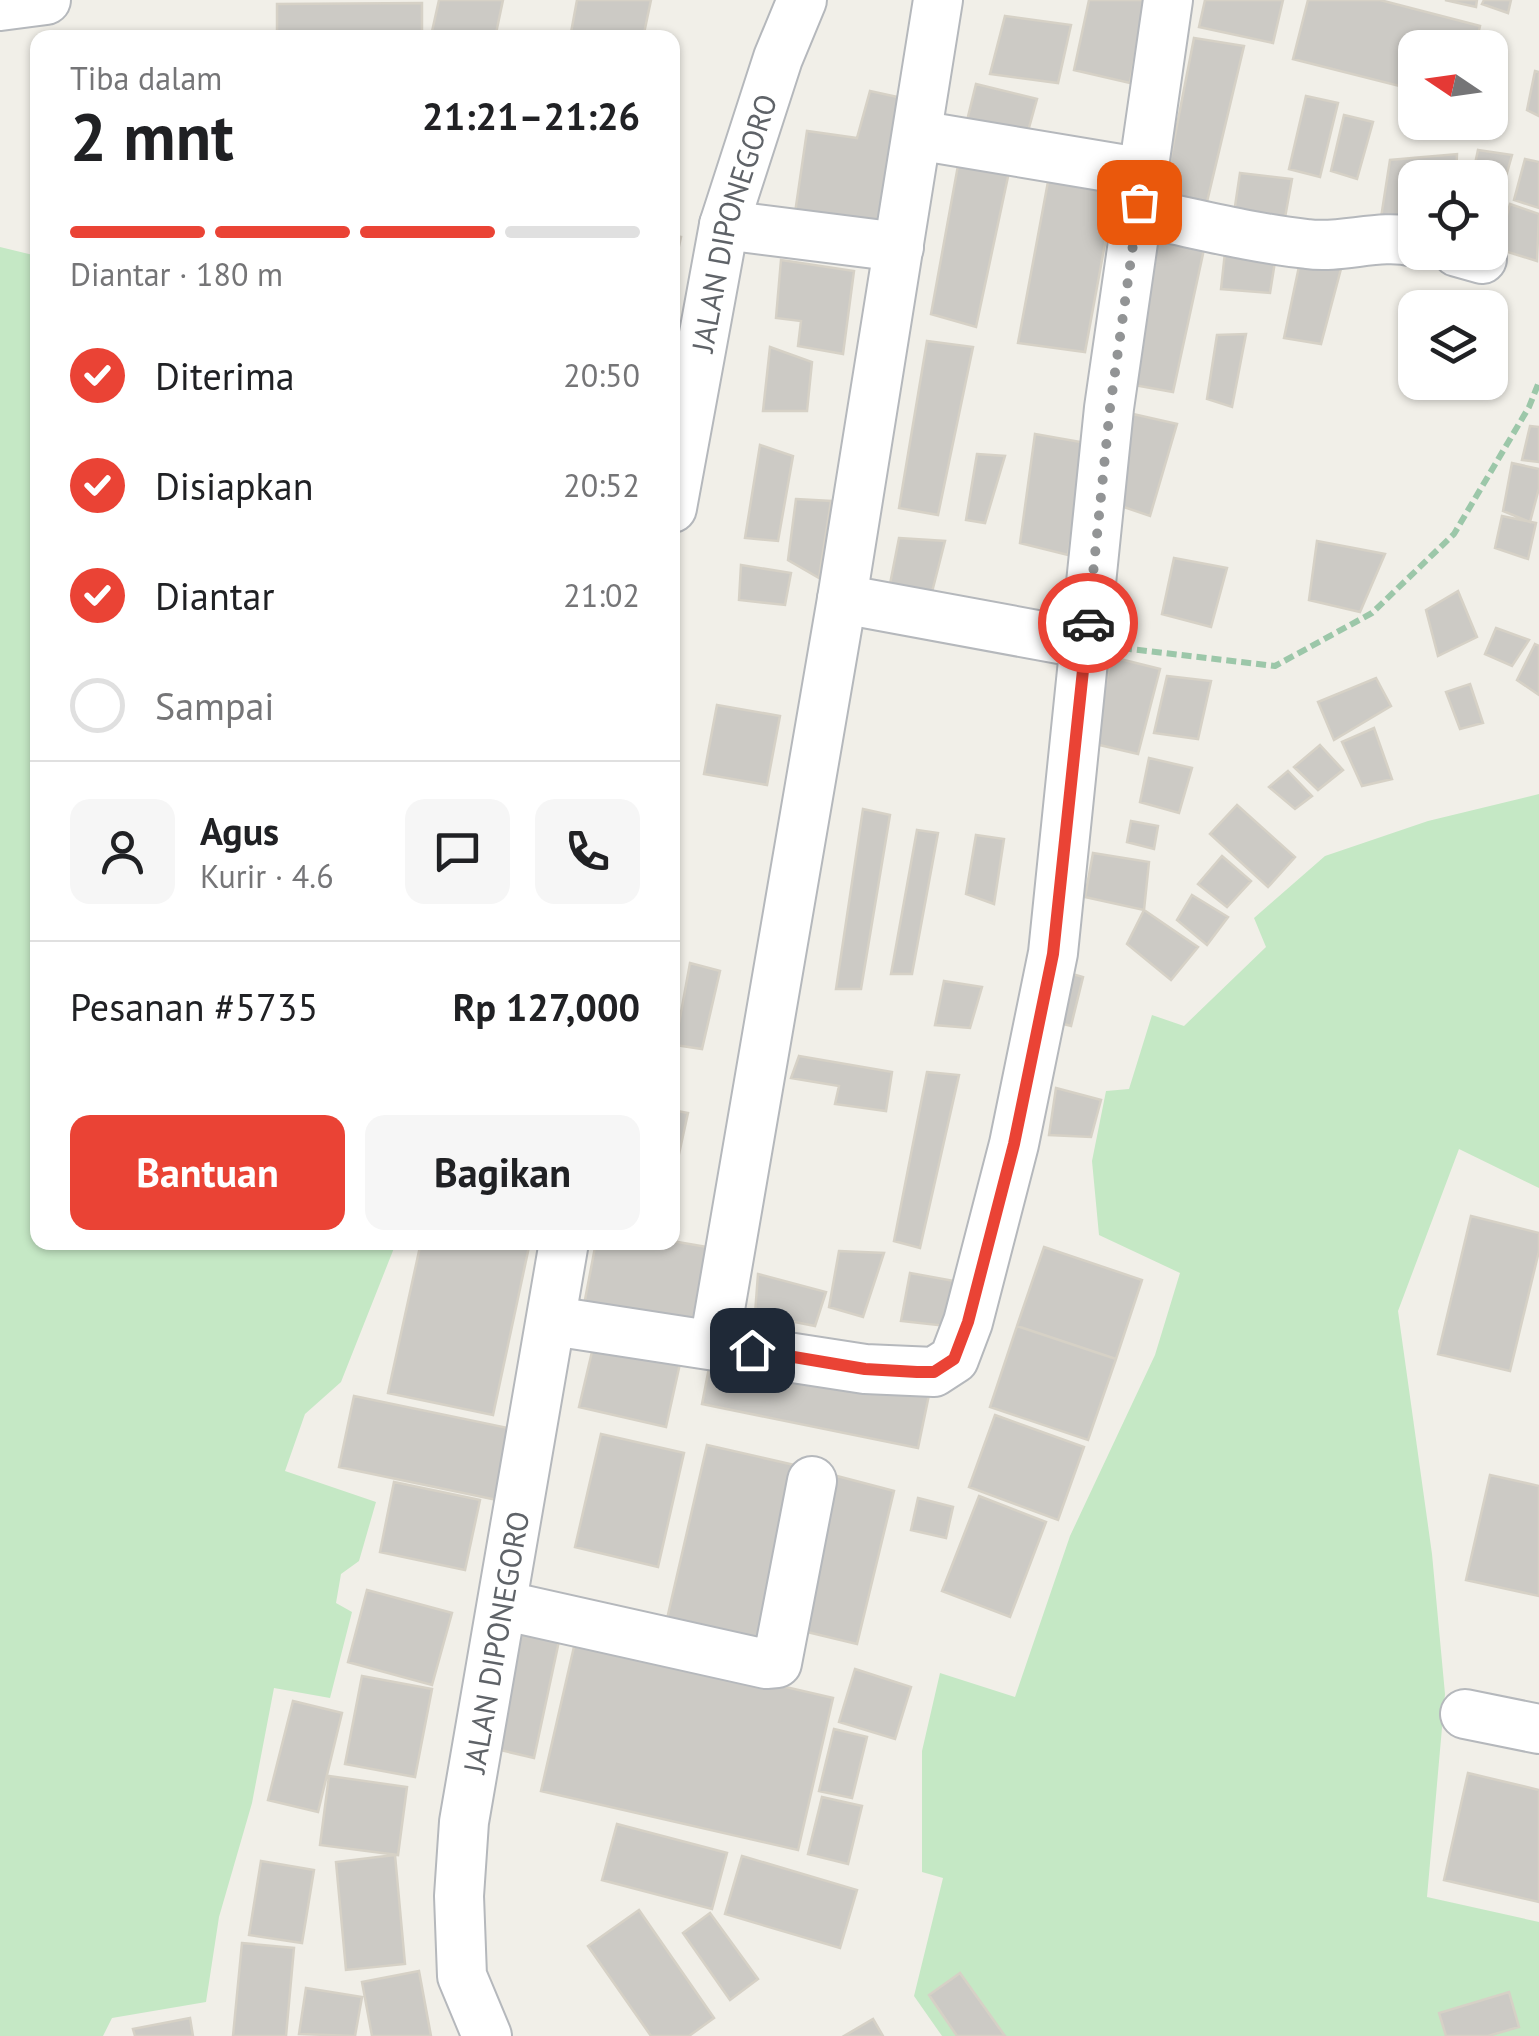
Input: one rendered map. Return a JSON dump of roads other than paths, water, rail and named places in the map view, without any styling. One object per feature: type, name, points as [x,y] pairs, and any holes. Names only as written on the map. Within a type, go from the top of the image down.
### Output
[{"type":"street","name":"JALAN DIPONEGORO","points":[[680,464],[724,225],[778,58],[802,0]]},
{"type":"street","points":[[714,1344],[842,598],[938,0]]},
{"type":"street","points":[[553,1321],[865,1369],[934,1372],[954,1359],[968,1322],[1014,1144],[1053,954],[1110,408],[1168,0]]},
{"type":"street","points":[[916,135],[1141,193],[1305,244],[1340,247],[1398,240]]},
{"type":"street","points":[[724,225],[899,247]]},
{"type":"street","points":[[842,598],[1086,644]]},
{"type":"street","name":"JALAN DIPONEGORO","points":[[488,2036],[462,1976],[460,1896],[464,1822],[563,1250]]},
{"type":"street","points":[[502,1605],[766,1664],[777,1663],[812,1481]]},
{"type":"street","points":[[1464,1714],[1539,1729]]}]
